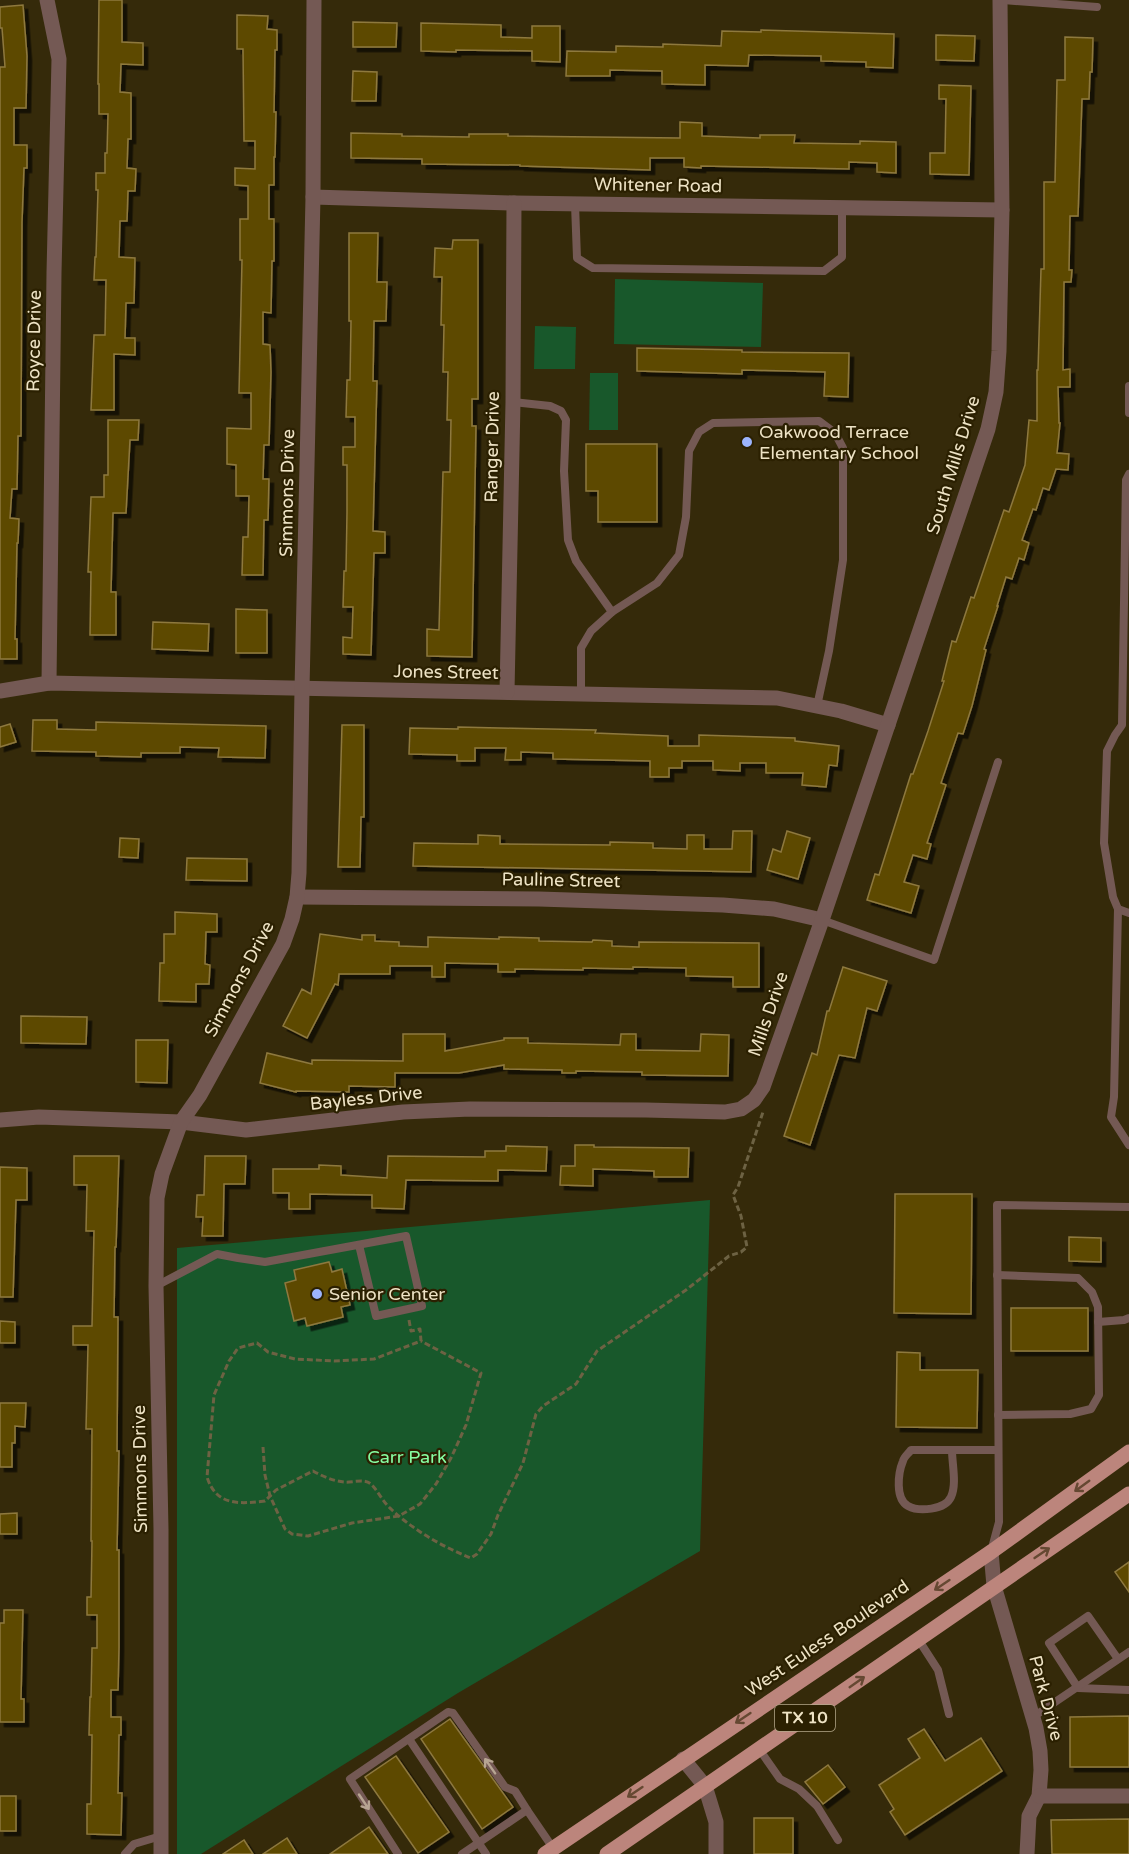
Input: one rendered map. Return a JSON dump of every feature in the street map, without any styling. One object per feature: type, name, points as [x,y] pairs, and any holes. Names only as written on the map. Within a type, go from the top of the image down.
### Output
[{"type":"main road","name":"West Euless Boulevard","points":[[549,1851],[991,1552],[1129,1452]]},
{"type":"main road","name":"TX 10","points":[[607,1854],[1129,1494]]},
{"type":"street","name":"Royce Drive","points":[[47,0],[59,59],[48,683]]},
{"type":"street","name":"Simmons Drive","points":[[161,1854],[161,1529],[156,1286],[157,1198],[162,1174],[181,1122],[200,1095],[283,944],[297,897],[300,856],[313,196],[314,0]]},
{"type":"street","name":"South Mills Drive","points":[[822,920],[988,429],[996,392],[1002,210],[1002,0]]},
{"type":"street","name":"Whitener Road","points":[[313,196],[514,203],[1002,210]]},
{"type":"street","name":"Ranger Drive","points":[[507,692],[513,402],[514,203]]},
{"type":"street","name":"Jones Street","points":[[0,691],[48,683],[777,698],[888,724]]},
{"type":"street","name":"Pauline Street","points":[[297,897],[539,899],[723,905],[774,909],[822,920]]},
{"type":"street","name":"Mills Drive","points":[[737,1110],[754,1100],[763,1087],[822,920]]},
{"type":"street","name":"Bayless Drive","points":[[0,1120],[39,1117],[181,1122],[246,1130],[403,1112],[470,1109],[725,1112],[737,1110]]},
{"type":"street","name":"Park Drive","points":[[991,1552],[994,1586],[1041,1751],[1039,1797],[1029,1816],[1027,1854]]},
{"type":"street","points":[[683,1759],[705,1786],[716,1822],[716,1854]]},
{"type":"street","points":[[1039,1797],[1129,1796]]},
{"type":"lane","points":[[1002,0],[1097,7]]},
{"type":"lane","points":[[575,204],[577,258],[593,268],[824,271],[842,257],[842,207]]},
{"type":"lane","points":[[1129,386],[1129,413]]},
{"type":"lane","points":[[513,402],[550,406],[561,411],[566,420],[564,471],[568,540],[576,561],[612,612]]},
{"type":"lane","points":[[581,693],[581,648],[591,631],[612,612],[657,583],[678,555],[686,517],[689,451],[699,432],[713,423],[819,421],[835,433],[843,448],[843,560],[829,651],[817,706]]},
{"type":"lane","points":[[1129,474],[1126,480],[1122,725],[1107,751],[1104,843],[1113,897],[1118,909],[1114,1097],[1111,1117],[1129,1145]]},
{"type":"lane","points":[[822,920],[934,960],[998,762]]},
{"type":"lane","points":[[1118,909],[1129,913]]},
{"type":"lane","points":[[991,1552],[999,1522],[997,1205],[1129,1207]]},
{"type":"lane","points":[[156,1286],[218,1254],[265,1262],[406,1236],[423,1305],[376,1316],[359,1245]]},
{"type":"lane","points":[[998,1275],[1078,1278],[1092,1292],[1098,1306],[1099,1395],[1091,1409],[1070,1414],[998,1415]]},
{"type":"lane","points":[[1098,1322],[1129,1318]]},
{"type":"lane","points":[[952,1450],[953,1489],[950,1499],[938,1507],[918,1509],[907,1505],[900,1497],[900,1475],[903,1460],[911,1450],[952,1450],[998,1450]]},
{"type":"lane","points":[[1078,1688],[1049,1643],[1088,1616],[1119,1659]]},
{"type":"lane","points":[[918,1639],[938,1670],[950,1714]]},
{"type":"lane","points":[[1033,1717],[1129,1652]]},
{"type":"lane","points":[[1078,1688],[1129,1690]]},
{"type":"lane","points":[[398,1854],[350,1779],[448,1712],[453,1713],[505,1787],[515,1791],[549,1851]]},
{"type":"lane","points":[[409,1738],[486,1854]]},
{"type":"lane","points":[[759,1749],[780,1779],[799,1789],[817,1806],[838,1840]]},
{"type":"lane","points":[[462,1854],[527,1810]]},
{"type":"lane","points":[[125,1854],[134,1844],[161,1836]]},
{"type":"path","points":[[263,1447],[265,1475],[270,1496],[285,1529],[292,1534],[308,1536],[352,1523],[399,1516],[420,1504],[436,1484],[451,1458],[466,1425],[481,1373],[421,1341],[374,1359],[334,1361],[295,1359],[268,1352],[257,1343],[238,1348],[229,1361],[214,1395],[207,1477],[211,1490],[219,1497],[230,1502],[248,1503],[265,1501],[270,1496],[276,1490],[313,1471],[342,1482],[363,1480],[370,1482],[399,1516],[454,1552],[471,1558],[477,1554],[491,1534],[523,1463],[536,1414],[543,1406],[576,1384],[597,1350],[686,1290],[729,1256],[747,1247],[741,1216],[733,1195],[738,1188],[766,1103],[763,1087]]},
{"type":"path","points":[[406,1309],[411,1331],[420,1329],[421,1341]]},
{"type":"green space","points":[[615,279],[763,283],[761,347],[614,344]]},
{"type":"green space","points":[[535,326],[576,327],[575,369],[534,369]]},
{"type":"green space","points":[[590,373],[618,373],[618,430],[589,430]]},
{"type":"green space","name":"Carr Park","points":[[710,1200],[700,1551],[458,1693],[201,1854],[177,1854],[177,1248]]},
{"type":"building","points":[[99,0],[122,0],[122,42],[143,43],[143,65],[121,64],[120,92],[131,93],[131,139],[128,139],[127,168],[136,169],[135,191],[128,191],[127,221],[120,221],[119,257],[135,258],[134,303],[126,303],[125,338],[135,338],[135,355],[114,354],[114,410],[91,410],[94,335],[105,335],[106,280],[94,280],[98,190],[96,190],[96,173],[105,173],[108,114],[99,114]]},
{"type":"building","points":[[23,5],[27,56],[26,108],[14,108],[14,145],[27,145],[22,222],[21,436],[18,436],[17,489],[12,489],[10,518],[19,519],[15,639],[17,639],[17,659],[0,659],[0,67],[5,67],[0,7]]},
{"type":"building","points":[[237,15],[268,16],[267,29],[277,30],[274,185],[269,185],[269,219],[274,219],[274,261],[272,261],[271,313],[263,312],[263,344],[270,345],[271,372],[269,445],[264,445],[263,479],[269,479],[268,520],[264,520],[263,575],[242,575],[243,537],[248,537],[249,496],[236,496],[236,465],[227,464],[227,428],[251,429],[251,393],[239,393],[242,260],[240,260],[240,219],[248,219],[248,186],[235,185],[235,168],[255,169],[255,141],[244,141],[243,49],[237,49]]},
{"type":"building","points":[[353,22],[397,23],[396,47],[353,47]]},
{"type":"building","points":[[421,23],[501,25],[501,37],[532,38],[532,26],[560,26],[560,62],[532,61],[532,51],[421,51]]},
{"type":"building","points":[[761,30],[894,34],[893,68],[866,67],[866,62],[821,61],[821,56],[749,55],[748,66],[705,65],[705,85],[662,84],[662,71],[610,70],[610,76],[566,76],[567,51],[616,52],[616,46],[663,47],[663,44],[721,46],[722,31],[761,32]]},
{"type":"building","points":[[936,35],[975,36],[974,61],[936,60]]},
{"type":"building","points":[[1065,37],[1093,38],[1089,99],[1082,99],[1078,216],[1070,216],[1069,270],[1072,270],[1071,282],[1064,282],[1063,370],[1070,369],[1070,387],[1058,387],[1060,423],[1057,453],[1069,454],[1068,470],[1056,469],[1049,490],[1043,488],[1022,540],[1029,543],[1024,560],[1019,558],[1012,579],[1006,577],[984,649],[986,650],[972,706],[963,734],[958,733],[941,783],[946,785],[927,843],[931,844],[927,859],[913,855],[904,882],[919,886],[911,913],[867,900],[875,874],[879,875],[911,774],[913,774],[928,731],[944,681],[942,681],[952,641],[956,642],[971,597],[974,598],[1004,510],[1009,512],[1025,465],[1029,420],[1037,421],[1041,269],[1044,269],[1044,182],[1055,182],[1057,80],[1065,80]]},
{"type":"building","points":[[353,71],[377,72],[376,101],[352,101]]},
{"type":"building","points":[[939,85],[971,86],[969,175],[930,174],[930,153],[945,153],[946,99],[939,99]]},
{"type":"building","points":[[680,122],[702,123],[702,136],[760,138],[760,135],[795,135],[794,143],[896,142],[896,173],[877,172],[877,163],[849,162],[849,169],[701,166],[701,168],[684,167],[684,158],[650,158],[650,170],[422,164],[422,159],[351,158],[351,133],[402,134],[402,136],[469,137],[469,134],[508,134],[508,136],[680,138]]},
{"type":"building","points":[[349,233],[378,233],[377,282],[387,282],[386,321],[374,321],[373,381],[377,381],[373,531],[385,532],[385,553],[374,553],[371,655],[343,654],[343,637],[352,638],[353,607],[343,607],[344,571],[346,571],[347,465],[343,465],[343,447],[355,447],[355,417],[346,417],[347,380],[350,380],[351,321],[349,321]]},
{"type":"building","points":[[453,240],[478,240],[478,399],[472,399],[472,426],[476,426],[472,657],[427,656],[427,629],[439,630],[443,472],[450,472],[451,420],[447,420],[448,372],[443,372],[442,277],[434,277],[435,248],[452,249]]},
{"type":"building","points":[[637,348],[849,353],[848,397],[824,396],[825,372],[742,370],[742,374],[637,371]]},
{"type":"building","points":[[108,420],[139,420],[138,440],[130,440],[126,513],[113,513],[111,592],[116,592],[116,635],[90,635],[91,572],[88,572],[91,497],[104,497],[104,475],[108,475]]},
{"type":"building","points":[[586,444],[657,444],[657,522],[598,522],[598,491],[586,491]]},
{"type":"building","points":[[236,609],[267,610],[267,653],[236,653]]},
{"type":"building","points":[[153,622],[209,624],[208,651],[152,649]]},
{"type":"building","points":[[33,720],[57,720],[57,729],[96,730],[96,722],[266,726],[265,758],[218,757],[219,748],[180,747],[180,753],[141,753],[141,757],[96,756],[96,752],[32,751]]},
{"type":"building","points":[[10,724],[16,742],[0,747],[0,727]]},
{"type":"building","points":[[342,725],[364,725],[364,817],[361,817],[360,867],[338,867]]},
{"type":"building","points":[[458,727],[596,730],[595,733],[668,736],[668,746],[699,746],[699,735],[795,738],[795,741],[839,746],[837,766],[829,765],[826,787],[802,785],[803,773],[766,773],[766,763],[740,763],[740,771],[713,770],[713,761],[682,761],[682,768],[669,768],[669,777],[650,777],[650,761],[553,759],[553,753],[521,752],[521,760],[505,760],[506,748],[475,748],[475,761],[457,761],[457,755],[409,754],[410,728],[458,729]]},
{"type":"building","points":[[733,831],[752,831],[751,872],[413,866],[414,843],[478,844],[478,835],[500,836],[500,844],[653,843],[653,848],[687,849],[687,835],[704,835],[704,849],[732,849]]},
{"type":"building","points":[[787,831],[810,838],[798,879],[767,870],[773,849],[781,852]]},
{"type":"building","points":[[120,838],[139,839],[138,858],[119,857]]},
{"type":"building","points":[[187,858],[247,859],[247,881],[186,880]]},
{"type":"building","points":[[175,912],[217,914],[217,932],[206,932],[205,964],[210,965],[209,984],[196,984],[196,1002],[159,1001],[160,963],[164,963],[164,934],[175,934]]},
{"type":"building","points":[[320,934],[362,940],[362,935],[375,935],[375,941],[399,942],[399,946],[428,947],[428,937],[539,938],[539,941],[592,942],[593,940],[612,941],[612,946],[639,947],[639,942],[759,943],[759,987],[733,987],[733,977],[686,976],[686,968],[515,969],[515,972],[498,972],[498,964],[445,963],[445,977],[432,977],[432,966],[390,966],[390,974],[339,974],[338,985],[335,984],[307,1038],[283,1026],[302,989],[311,994]]},
{"type":"building","points":[[843,967],[887,981],[877,1011],[867,1008],[855,1058],[839,1055],[810,1145],[784,1136],[812,1053],[817,1055],[827,1011],[829,1011]]},
{"type":"building","points":[[21,1016],[87,1017],[86,1044],[21,1043]]},
{"type":"building","points":[[403,1034],[445,1034],[445,1051],[504,1040],[504,1038],[528,1038],[528,1043],[620,1045],[621,1034],[636,1034],[636,1050],[700,1051],[701,1034],[729,1035],[728,1076],[642,1075],[642,1072],[576,1071],[576,1073],[562,1073],[562,1070],[504,1069],[504,1065],[459,1073],[395,1073],[395,1087],[349,1086],[349,1092],[296,1092],[260,1083],[267,1053],[312,1064],[312,1060],[403,1061]]},
{"type":"building","points":[[136,1040],[168,1040],[167,1083],[136,1082]]},
{"type":"building","points":[[575,1145],[689,1148],[688,1177],[654,1177],[654,1171],[593,1169],[593,1186],[560,1185],[561,1166],[575,1166]]},
{"type":"building","points":[[506,1146],[547,1147],[546,1171],[498,1170],[498,1181],[406,1180],[404,1209],[372,1208],[372,1195],[310,1194],[310,1209],[289,1209],[289,1193],[273,1193],[273,1169],[319,1169],[319,1165],[341,1166],[341,1175],[387,1178],[388,1156],[485,1157],[485,1151],[506,1151]]},
{"type":"building","points":[[74,1156],[119,1156],[114,1317],[118,1317],[119,1648],[118,1690],[111,1690],[111,1717],[121,1717],[118,1793],[122,1793],[121,1835],[87,1834],[87,1804],[91,1804],[92,1735],[89,1735],[92,1648],[97,1648],[97,1615],[87,1615],[87,1597],[91,1597],[92,1429],[86,1429],[88,1345],[73,1345],[73,1326],[92,1326],[94,1231],[86,1231],[87,1185],[74,1185]]},
{"type":"building","points":[[205,1156],[246,1156],[245,1184],[224,1184],[223,1236],[202,1236],[203,1217],[196,1217],[197,1195],[204,1195]]},
{"type":"building","points":[[0,1167],[27,1168],[27,1200],[16,1200],[13,1297],[0,1297]]},
{"type":"building","points":[[895,1194],[972,1194],[971,1314],[894,1313]]},
{"type":"building","points":[[1069,1237],[1101,1238],[1101,1262],[1069,1261]]},
{"type":"building","name":"Senior Center","points":[[329,1262],[332,1272],[342,1269],[350,1305],[341,1307],[343,1317],[307,1326],[305,1318],[294,1321],[285,1283],[296,1280],[294,1270]]},
{"type":"building","points":[[1011,1308],[1088,1308],[1088,1351],[1011,1351]]},
{"type":"building","points":[[0,1321],[15,1322],[15,1343],[0,1343]]},
{"type":"building","points":[[897,1352],[920,1353],[920,1370],[978,1370],[977,1428],[896,1427]]},
{"type":"building","points":[[0,1403],[26,1403],[25,1427],[15,1426],[12,1467],[0,1467]]},
{"type":"building","points":[[17,1513],[17,1534],[0,1534],[0,1514]]},
{"type":"building","points":[[1129,1562],[1129,1592],[1115,1572]]},
{"type":"building","points":[[4,1610],[23,1610],[21,1699],[24,1699],[24,1722],[0,1722],[0,1623],[4,1623]]},
{"type":"building","points":[[1129,1716],[1129,1767],[1070,1767],[1070,1717]]},
{"type":"building","points":[[450,1719],[513,1807],[482,1829],[421,1739]]},
{"type":"building","points":[[924,1729],[945,1761],[981,1738],[1002,1771],[905,1835],[890,1812],[894,1809],[879,1785],[920,1758],[908,1739]]},
{"type":"building","points":[[396,1756],[449,1832],[418,1853],[365,1777]]},
{"type":"building","points":[[828,1765],[845,1787],[823,1804],[805,1782]]},
{"type":"building","points":[[0,1796],[16,1796],[16,1831],[0,1831]]},
{"type":"building","points":[[754,1818],[793,1818],[793,1854],[754,1854]]},
{"type":"building","points":[[1129,1819],[1129,1854],[1052,1854],[1051,1820]]},
{"type":"building","points":[[369,1827],[388,1854],[330,1854]]},
{"type":"building","points":[[287,1838],[297,1854],[263,1854]]},
{"type":"building","points":[[244,1840],[253,1854],[223,1854]]},
{"type":"place","name":"Oakwood Terrace Elementary School","points":[[747,442]]},
{"type":"place","name":"Senior Center","points":[[317,1294]]}]
